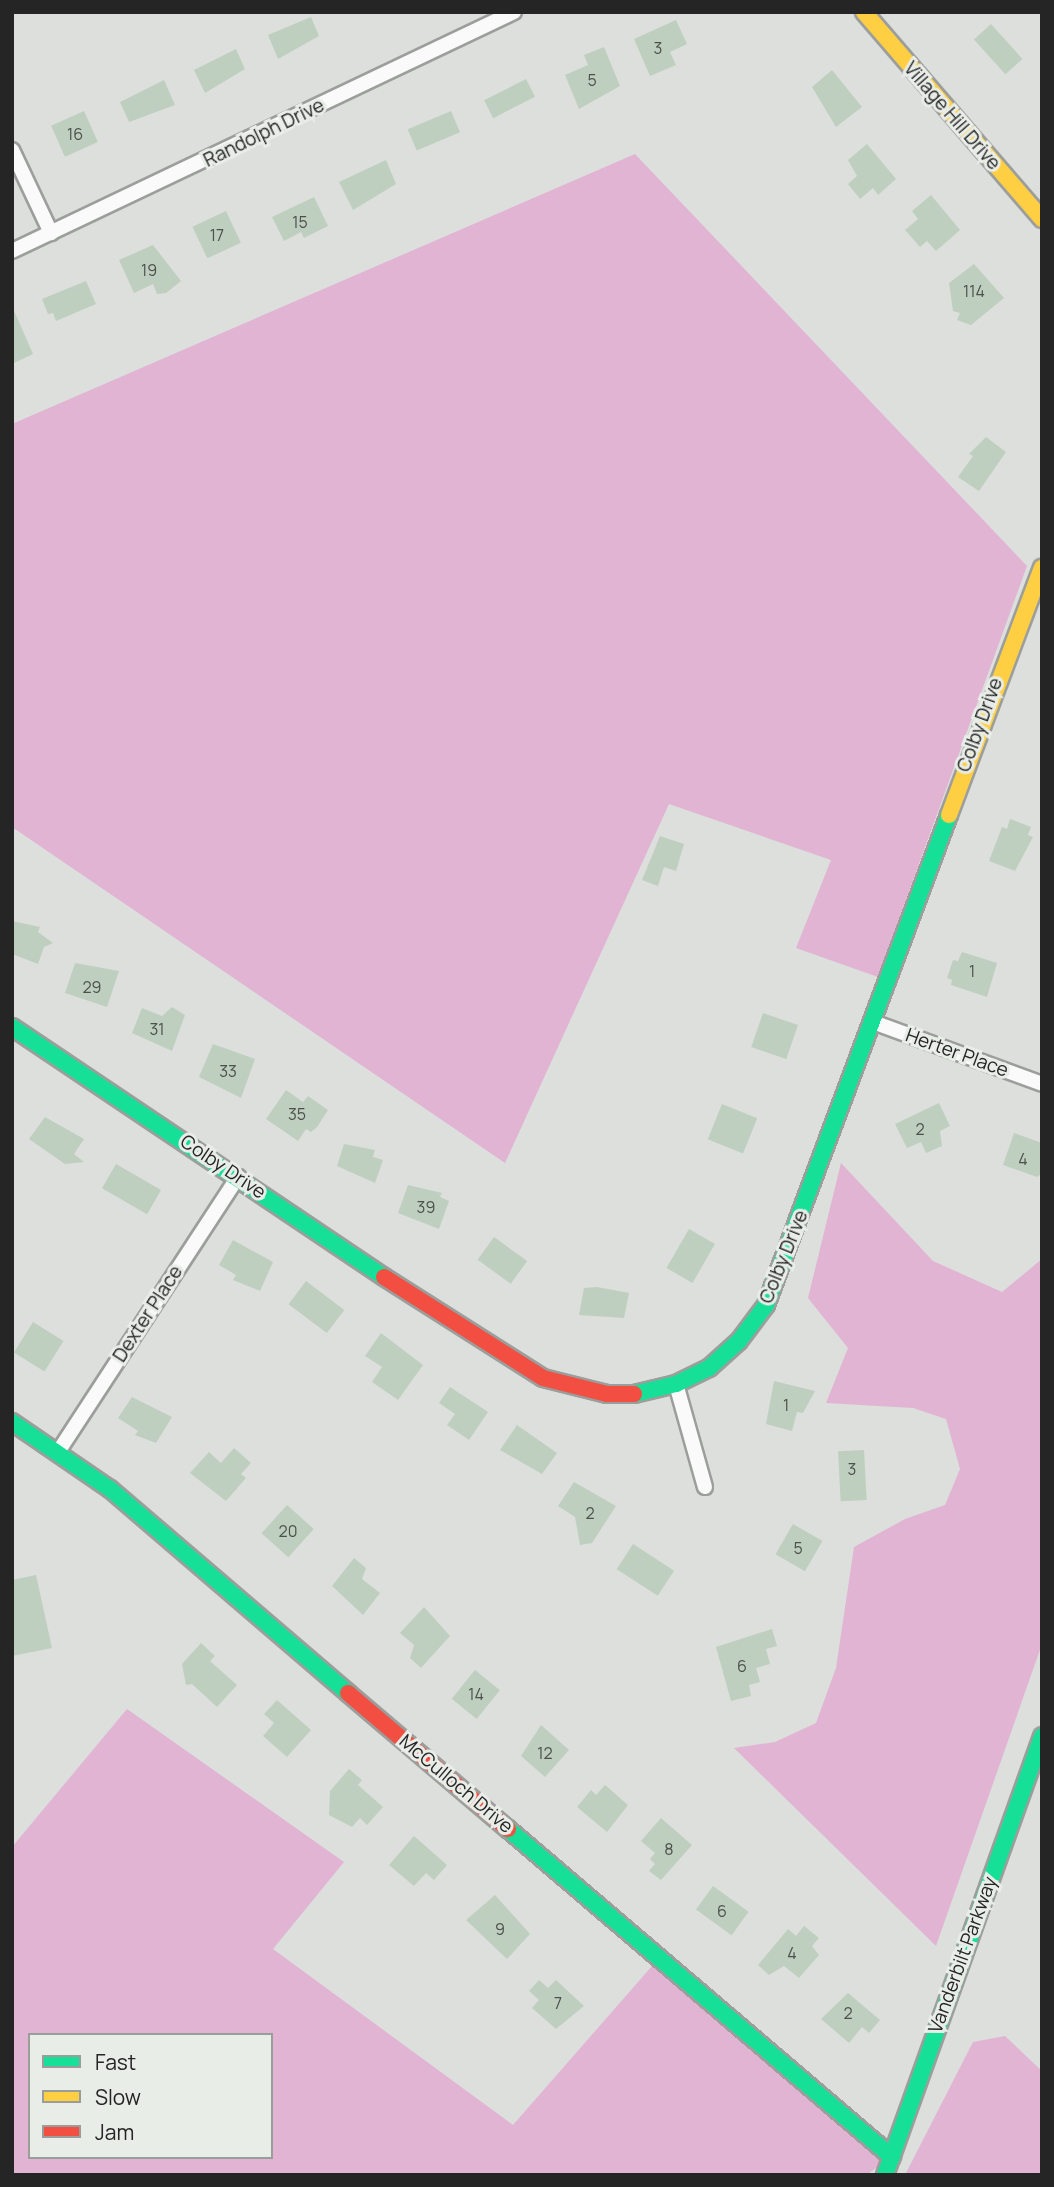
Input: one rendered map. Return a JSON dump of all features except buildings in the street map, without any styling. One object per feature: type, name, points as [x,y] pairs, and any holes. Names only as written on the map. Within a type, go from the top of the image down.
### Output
[{"type":"street","name":"Randolph Drive","points":[[12,251],[514,12]]},
{"type":"street","name":"Village Hill Drive","points":[[864,12],[1042,219]]},
{"type":"street","points":[[12,150],[51,233]]},
{"type":"street","name":"Colby Drive","points":[[12,1027],[426,1305],[543,1378],[607,1394],[635,1394],[676,1384],[709,1368],[739,1341],[766,1305],[873,1022],[1012,637],[1042,568]]},
{"type":"street","name":"Herter Place","points":[[873,1022],[1042,1084]]},
{"type":"street","name":"Dexter Place","points":[[58,1452],[238,1177]]},
{"type":"street","points":[[676,1384],[705,1487]]},
{"type":"street","name":"McCulloch Drive","points":[[12,1422],[58,1452],[173,1542],[892,2157]]},
{"type":"street","name":"Vanderbilt Parkway","points":[[885,2175],[1042,1736]]},
{"type":"shaded area","points":[[635,154],[1027,566],[878,977],[796,948],[831,860],[669,804],[505,1163],[12,827],[12,424]]},
{"type":"shaded area","points":[[841,1163],[933,1261],[1002,1292],[1042,1259],[1042,1644],[936,1946],[734,1748],[775,1742],[816,1723],[836,1668],[854,1547],[905,1519],[945,1505],[960,1469],[946,1419],[913,1408],[826,1403],[848,1348],[808,1298]]},
{"type":"shaded area","points":[[127,1709],[344,1862],[273,1949],[513,2125],[659,1958],[892,2157],[866,2175],[12,2175],[12,1847]]},
{"type":"shaded area","points":[[1005,2036],[1042,2071],[1042,2175],[905,2175],[973,2042]]},
{"type":"traffic: fast","points":[[634,1394],[676,1384],[709,1368],[739,1341],[766,1305],[949,815]]},
{"type":"traffic: fast","points":[[12,1027],[384,1277]]},
{"type":"traffic: fast","points":[[12,1422],[110,1489],[348,1693]]},
{"type":"traffic: fast","points":[[885,2175],[1042,1736]]},
{"type":"traffic: fast","points":[[508,1829],[892,2157]]},
{"type":"traffic: slow","points":[[864,12],[1042,219]]},
{"type":"traffic: slow","points":[[949,815],[1042,568]]},
{"type":"traffic: jam","points":[[384,1277],[543,1378],[607,1394],[634,1394]]},
{"type":"traffic: jam","points":[[348,1693],[508,1829]]}]
